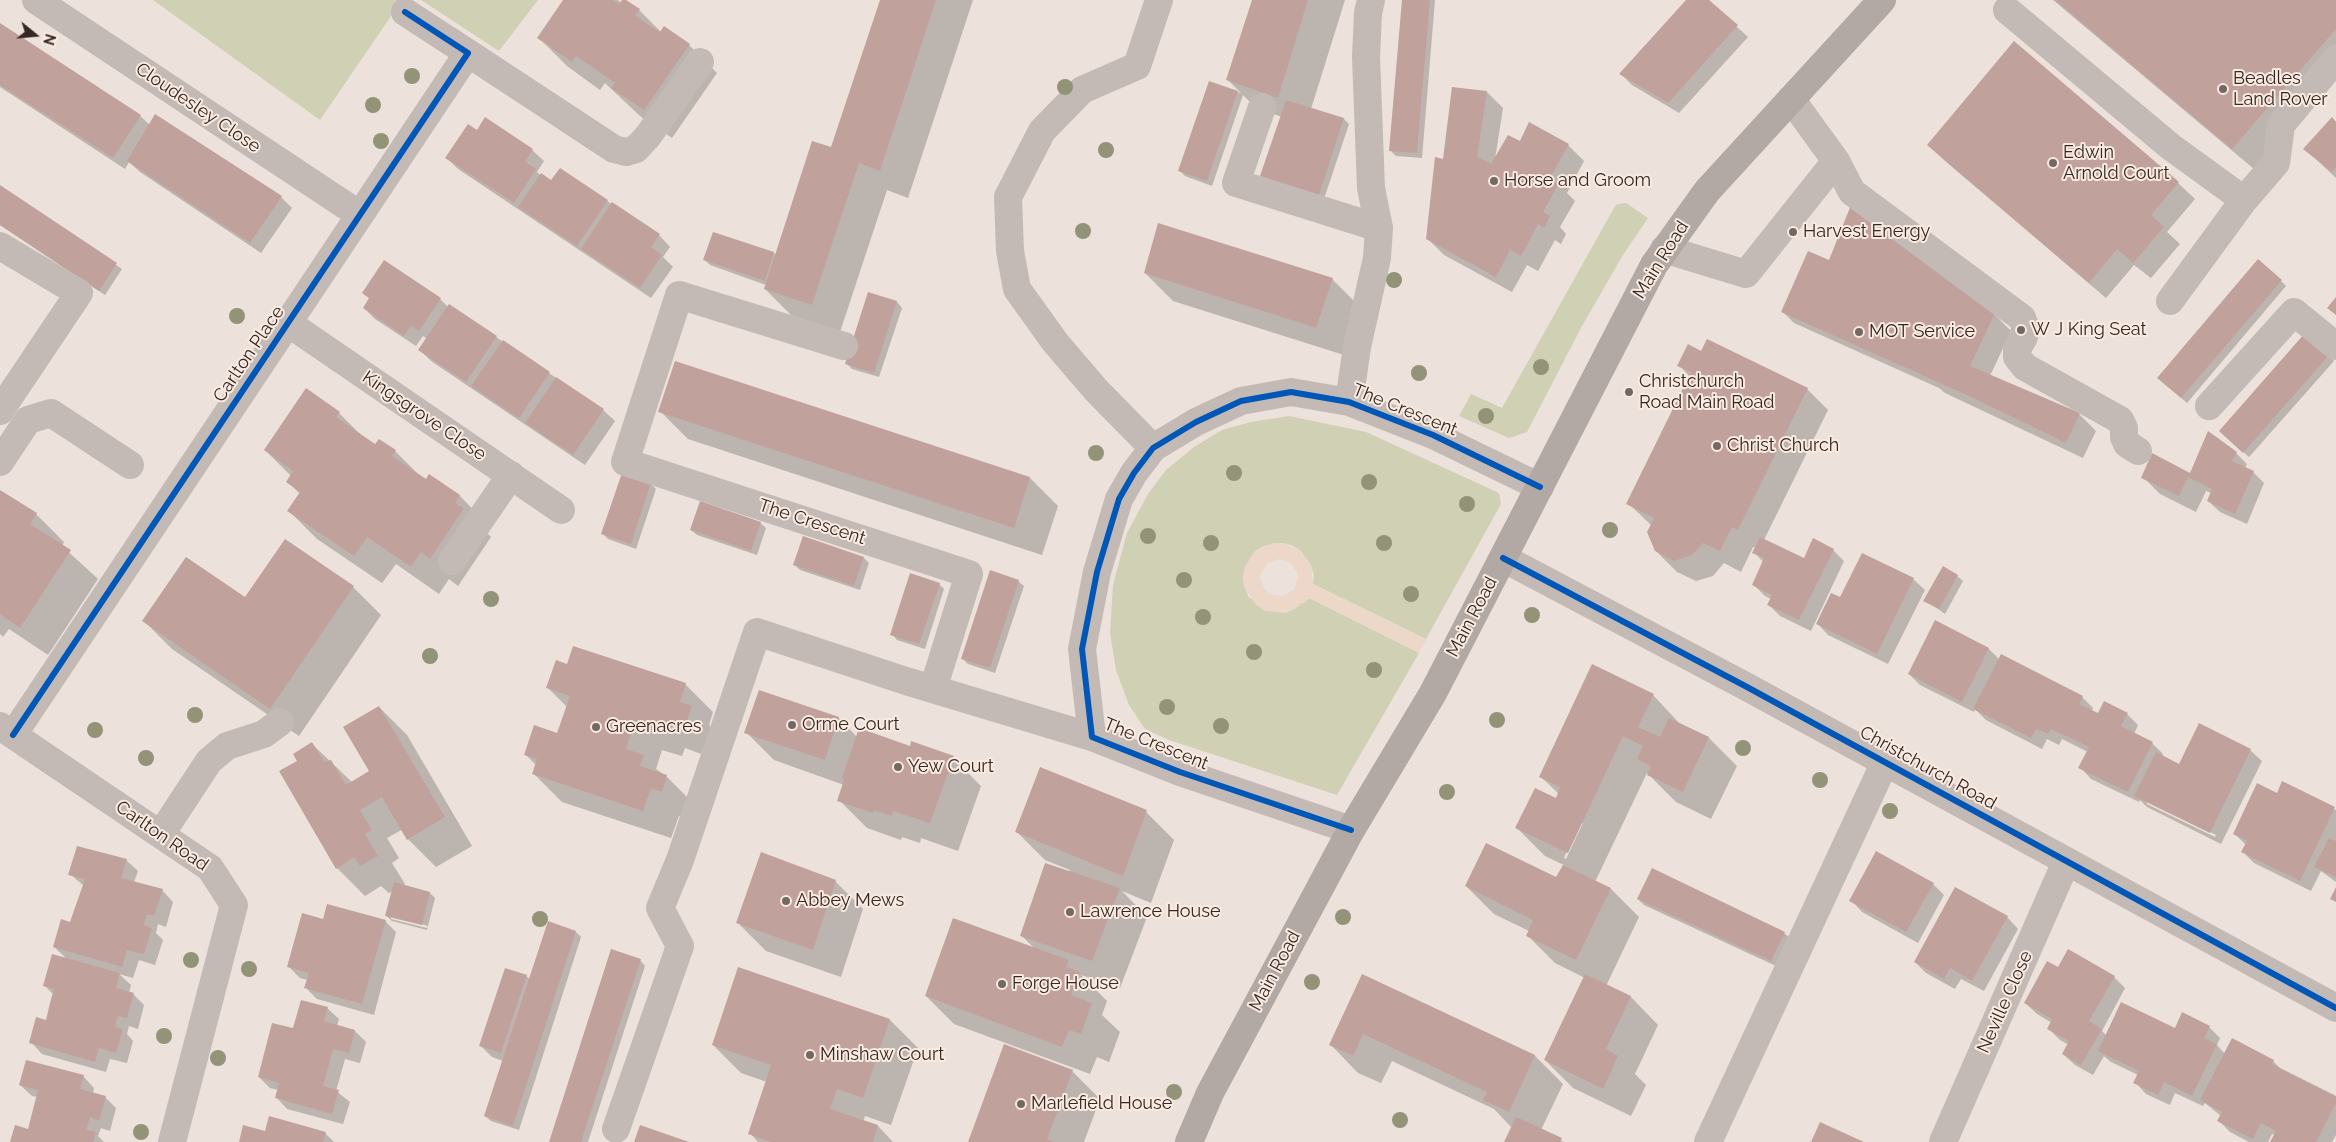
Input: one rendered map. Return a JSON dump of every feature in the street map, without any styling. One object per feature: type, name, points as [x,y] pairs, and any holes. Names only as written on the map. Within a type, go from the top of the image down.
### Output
[{"type":"main road","name":"Main Road","points":[[1189,1142],[1210,1093],[1351,830],[1433,693],[1654,265],[1707,190],[1882,0]]},
{"type":"street","name":"Cloudesley Close","points":[[36,0],[360,215]]},
{"type":"street","points":[[1154,448],[1096,390],[1055,342],[1017,289],[1010,251],[1008,197],[1042,131],[1082,90],[1137,66],[1159,0]]},
{"type":"street","name":"The Crescent","points":[[1349,402],[1357,347],[1377,258],[1379,228],[1371,188],[1366,57],[1368,14],[1371,0]]},
{"type":"street","points":[[2007,10],[2171,147],[2244,200]]},
{"type":"street","points":[[405,12],[614,149],[626,152],[636,149],[648,136],[700,62]]},
{"type":"street","name":"Carlton Place","points":[[7,730],[288,323],[468,53]]},
{"type":"street","points":[[2170,301],[2244,200],[2276,163],[2281,125],[2336,59]]},
{"type":"street","points":[[1791,99],[1836,161],[1852,192],[2022,318],[2025,326],[2024,337],[2017,349],[2017,357],[2025,367],[2120,420],[2124,428],[2124,437],[2127,444],[2138,451]]},
{"type":"street","points":[[1262,107],[1236,183],[1379,228]]},
{"type":"street","points":[[1664,249],[1746,274],[1836,161]]},
{"type":"street","points":[[0,246],[79,293],[0,411]]},
{"type":"street","name":"The Crescent","points":[[844,346],[679,295],[626,462],[969,574],[933,689]]},
{"type":"street","points":[[2209,406],[2294,312],[2336,346]]},
{"type":"street","name":"Kingsgrove Close","points":[[288,323],[561,510]]},
{"type":"street","name":"The Crescent","points":[[1092,737],[1082,649],[1097,572],[1119,499],[1134,472],[1154,448],[1196,422],[1242,401],[1291,392],[1349,402],[1432,435],[1540,487]]},
{"type":"street","points":[[0,462],[28,420],[51,414],[130,465]]},
{"type":"street","points":[[452,561],[511,476]]},
{"type":"street","name":"Christchurch Road","points":[[1504,558],[1885,762],[2336,1008]]},
{"type":"street","name":"The Crescent","points":[[616,1129],[680,946],[660,908],[680,860],[757,632],[933,689],[1092,737],[1180,772],[1351,830]]},
{"type":"street","points":[[162,834],[209,761],[227,746],[264,734],[280,722]]},
{"type":"street","name":"Carlton Road","points":[[7,730],[210,868],[234,905],[172,1142]]},
{"type":"street","points":[[1708,1142],[1885,762]]},
{"type":"street","name":"Neville Close","points":[[1943,1142],[2066,862]]},
{"type":"green space","points":[[153,0],[402,0],[320,120]]},
{"type":"green space","points":[[421,0],[538,0],[499,51]]},
{"type":"green space","points":[[1626,203],[1648,218],[1623,255],[1582,326],[1527,432],[1509,438],[1459,416],[1471,394],[1502,408],[1614,208],[1617,204]]},
{"type":"green space","points":[[1289,416],[1366,432],[1499,493],[1501,504],[1426,639],[1313,584],[1314,575],[1311,565],[1300,550],[1291,545],[1282,543],[1264,546],[1255,551],[1245,567],[1243,578],[1249,598],[1304,603],[1309,598],[1419,653],[1337,795],[1169,740],[1145,729],[1129,705],[1116,670],[1110,633],[1113,585],[1127,533],[1148,494],[1166,470],[1194,447],[1222,430],[1251,422]]},
{"type":"shaded area","points":[[1273,543],[1282,543],[1300,550],[1311,565],[1313,584],[1426,639],[1419,653],[1309,598],[1295,609],[1286,613],[1265,611],[1256,605],[1245,588],[1243,578],[1245,567],[1255,551]],"holes":[[[1279,559],[1290,562],[1297,572],[1298,578],[1294,590],[1282,596],[1270,594],[1265,590],[1260,578],[1261,573],[1268,563]]]},
{"type":"building","points":[[563,0],[613,0],[619,4],[622,0],[626,0],[640,9],[635,16],[660,32],[664,26],[690,44],[644,110],[611,88],[615,83],[576,56],[572,62],[537,38]]},
{"type":"building","points":[[880,0],[936,0],[880,171],[859,163],[812,305],[764,289],[812,141],[831,147]]},
{"type":"building","points":[[1252,0],[1308,0],[1278,98],[1226,80]]},
{"type":"building","points":[[1402,0],[1430,0],[1417,153],[1389,151]]},
{"type":"building","points":[[1686,0],[1709,0],[1738,25],[1668,103],[1619,74]]},
{"type":"building","name":"Beadles Land Rover","points":[[2055,0],[2336,0],[2336,29],[2232,149]]},
{"type":"building","points":[[0,23],[141,115],[113,158],[0,85]]},
{"type":"building","name":"Edwin Arnold Court","points":[[2014,41],[2179,182],[2151,215],[2164,227],[2133,263],[2117,249],[2089,283],[1927,145]]},
{"type":"building","points":[[1209,81],[1238,91],[1207,181],[1178,171]]},
{"type":"building","name":"Horse and Groom","points":[[1452,87],[1487,91],[1477,157],[1491,164],[1508,135],[1520,141],[1529,122],[1569,144],[1550,178],[1559,183],[1543,212],[1550,216],[1544,228],[1538,224],[1521,256],[1510,250],[1496,277],[1426,239],[1435,157],[1443,159]]},
{"type":"building","points":[[1286,100],[1344,118],[1319,195],[1260,176]]},
{"type":"building","points":[[155,114],[282,196],[250,243],[127,161]]},
{"type":"building","points":[[485,117],[533,149],[525,162],[536,169],[514,203],[445,158],[468,124],[477,130]]},
{"type":"building","points":[[2332,117],[2336,122],[2336,167],[2332,172],[2303,149]]},
{"type":"building","points":[[560,168],[608,200],[577,246],[518,207],[541,173],[551,180]]},
{"type":"building","points":[[0,185],[117,263],[99,291],[0,225]]},
{"type":"building","points":[[612,202],[660,234],[651,247],[662,255],[640,288],[581,249]]},
{"type":"building","points":[[1851,205],[1995,313],[1970,366],[2080,413],[2066,443],[1969,396],[1781,312],[1808,251],[1829,260]]},
{"type":"building","points":[[1158,223],[1333,278],[1316,328],[1144,273]]},
{"type":"building","points":[[713,232],[774,252],[765,281],[703,260]]},
{"type":"building","points":[[2258,259],[2282,280],[2181,398],[2157,378]]},
{"type":"building","points":[[384,260],[441,298],[419,331],[411,326],[404,336],[363,308],[369,298],[362,293]]},
{"type":"building","points":[[868,292],[897,301],[874,373],[845,364]]},
{"type":"building","points":[[2336,297],[2336,315],[2327,308]]},
{"type":"building","points":[[449,304],[497,336],[466,382],[418,350]]},
{"type":"building","points":[[2305,333],[2330,354],[2243,453],[2219,431]]},
{"type":"building","name":"Christ Church","points":[[1707,339],[1808,388],[1738,530],[1732,527],[1720,551],[1703,543],[1692,555],[1674,561],[1655,551],[1647,532],[1654,518],[1626,504],[1691,372],[1677,366],[1688,344],[1701,351]]},
{"type":"building","points":[[503,340],[550,372],[519,418],[471,386]]},
{"type":"building","points":[[675,361],[1030,477],[1014,528],[658,412]]},
{"type":"building","points":[[556,377],[604,409],[573,455],[525,423]]},
{"type":"building","points":[[306,388],[340,412],[336,417],[375,444],[379,439],[396,450],[392,456],[426,479],[429,474],[460,495],[455,503],[464,508],[430,559],[421,552],[411,567],[367,537],[354,556],[287,511],[300,492],[286,482],[293,471],[264,450]]},
{"type":"building","points":[[2208,431],[2237,452],[2232,461],[2254,471],[2235,514],[2207,501],[2212,489],[2188,477],[2179,496],[2141,478],[2152,453],[2190,473]]},
{"type":"building","points":[[622,473],[651,482],[631,544],[601,534]]},
{"type":"building","points":[[0,490],[37,513],[30,524],[71,550],[20,628],[0,614]]},
{"type":"building","points":[[700,501],[761,522],[751,551],[690,530]]},
{"type":"building","points":[[803,536],[864,557],[854,586],[793,565]]},
{"type":"building","points":[[1760,537],[1804,558],[1813,538],[1834,549],[1799,620],[1767,605],[1772,595],[1752,585],[1764,558],[1752,553]]},
{"type":"building","points":[[285,539],[354,586],[270,709],[142,621],[186,557],[245,597]]},
{"type":"building","points":[[1862,553],[1914,578],[1877,654],[1816,624],[1831,593],[1840,597]]},
{"type":"building","points":[[1943,566],[1958,575],[1939,609],[1923,601]]},
{"type":"building","points":[[990,570],[1019,580],[990,668],[961,659]]},
{"type":"building","points":[[910,573],[940,583],[919,644],[890,635]]},
{"type":"building","points":[[1935,620],[1989,648],[1962,702],[1908,674]]},
{"type":"building","name":"Greenacres","points":[[573,646],[686,683],[680,702],[692,706],[684,730],[657,721],[654,729],[634,723],[626,749],[644,755],[640,766],[667,775],[662,792],[651,788],[643,811],[532,774],[537,759],[524,755],[534,725],[557,733],[570,696],[546,688],[556,660],[567,664]]},
{"type":"building","points":[[2001,654],[2083,696],[2079,704],[2098,713],[2104,701],[2128,713],[2121,726],[2153,742],[2128,792],[2078,768],[2089,747],[2051,729],[2048,734],[2036,729],[2031,738],[1973,709]]},
{"type":"building","points":[[1592,664],[1654,694],[1638,727],[1660,737],[1669,718],[1709,737],[1683,792],[1647,775],[1651,766],[1637,759],[1643,746],[1623,736],[1568,853],[1515,828],[1535,788],[1556,798],[1560,787],[1539,777]]},
{"type":"building","name":"Orme Court","points":[[759,690],[839,717],[825,760],[744,733]]},
{"type":"building","points":[[379,706],[445,817],[407,840],[382,797],[360,810],[372,830],[365,834],[378,856],[360,866],[354,857],[336,869],[279,771],[297,761],[293,754],[312,742],[324,762],[331,760],[346,785],[369,771],[343,727]]},
{"type":"building","points":[[2199,723],[2251,749],[2210,833],[2134,796],[2156,752],[2179,764]]},
{"type":"building","name":"Yew Court","points":[[859,728],[910,746],[911,741],[954,756],[930,823],[893,811],[892,816],[874,810],[873,813],[837,801],[844,780],[842,778]]},
{"type":"building","points":[[1040,767],[1147,810],[1123,876],[1015,832]]},
{"type":"building","points":[[2282,781],[2335,807],[2300,881],[2241,852],[2247,841],[2233,834],[2257,783],[2277,793]]},
{"type":"building","points":[[2329,838],[2336,841],[2336,877],[2314,867]]},
{"type":"building","points":[[1486,843],[1556,877],[1563,865],[1611,888],[1576,960],[1526,936],[1533,920],[1465,886]]},
{"type":"building","points":[[77,846],[127,859],[121,878],[163,889],[154,916],[147,914],[144,925],[152,928],[144,954],[127,950],[122,967],[53,947],[61,919],[70,922],[85,879],[68,875]]},
{"type":"building","points":[[1876,851],[1934,883],[1906,932],[1849,901]]},
{"type":"building","name":"Abbey Mews","points":[[761,852],[836,880],[813,950],[736,923]]},
{"type":"building","name":"Lawrence House","points":[[1045,863],[1120,888],[1092,961],[1020,936]]},
{"type":"building","points":[[1652,868],[1785,932],[1771,961],[1637,899]]},
{"type":"building","points":[[394,882],[430,892],[422,925],[385,916]]},
{"type":"building","points":[[1955,887],[2008,916],[1972,981],[1950,968],[1944,979],[1914,962]]},
{"type":"building","points":[[2336,887],[2336,902],[2330,899]]},
{"type":"building","points":[[327,904],[386,920],[362,1004],[304,988],[309,973],[287,967],[302,913],[323,919]]},
{"type":"building","name":"Forge House","points":[[953,918],[1069,960],[1066,967],[1080,972],[1071,995],[1092,1003],[1081,1034],[1069,1030],[1062,1047],[925,996]]},
{"type":"building","points":[[548,921],[576,931],[513,1126],[484,1116]]},
{"type":"building","points":[[611,949],[641,959],[581,1142],[549,1142]]},
{"type":"building","points":[[2068,949],[2115,976],[2089,1021],[2102,1029],[2081,1065],[2062,1054],[2069,1041],[2047,1029],[2052,1019],[2024,1003],[2047,961],[2058,967]]},
{"type":"building","points":[[52,954],[120,973],[116,988],[134,993],[127,1018],[118,1016],[115,1027],[123,1029],[116,1053],[99,1048],[95,1062],[29,1043],[36,1017],[46,1020],[54,989],[43,986]]},
{"type":"building","name":"Minshaw Court","points":[[738,967],[890,1019],[863,1098],[837,1089],[830,1109],[878,1125],[873,1142],[771,1142],[748,1134],[771,1065],[712,1045]]},
{"type":"building","points":[[505,968],[527,975],[501,1053],[479,1046]]},
{"type":"building","points":[[1362,974],[1535,1055],[1509,1112],[1483,1100],[1487,1092],[1363,1034],[1353,1056],[1329,1045]]},
{"type":"building","points":[[1585,974],[1631,996],[1606,1049],[1618,1056],[1603,1089],[1544,1060]]},
{"type":"building","points":[[301,1000],[328,1007],[324,1021],[355,1030],[349,1053],[333,1049],[323,1086],[339,1090],[332,1114],[275,1098],[279,1083],[258,1077],[272,1023],[293,1028]]},
{"type":"building","points":[[2121,1002],[2175,1028],[2182,1012],[2210,1026],[2204,1038],[2217,1044],[2192,1096],[2164,1082],[2158,1095],[2133,1083],[2139,1071],[2098,1051]]},
{"type":"building","points":[[2232,1038],[2274,1060],[2272,1064],[2336,1096],[2336,1103],[2316,1142],[2270,1142],[2276,1131],[2261,1123],[2253,1139],[2217,1121],[2222,1112],[2200,1100]]},
{"type":"building","name":"Marlefield House","points":[[1004,1044],[1073,1070],[1047,1139],[1055,1142],[968,1142]]},
{"type":"building","points":[[26,1060],[84,1075],[80,1089],[106,1096],[99,1121],[90,1117],[86,1130],[96,1132],[93,1142],[10,1142],[15,1125],[28,1129],[38,1090],[19,1085]]},
{"type":"building","points":[[269,1116],[326,1132],[323,1142],[239,1142],[243,1125],[265,1131]]},
{"type":"building","points":[[1516,1117],[1562,1138],[1560,1142],[1504,1142]]},
{"type":"building","points":[[1820,1122],[1864,1142],[1811,1142]]},
{"type":"building","points":[[640,1125],[689,1142],[634,1142]]},
{"type":"cycle path","points":[[13,735],[468,53],[405,12]]},
{"type":"cycle path","points":[[1351,830],[1180,772],[1092,737],[1082,649],[1097,572],[1119,499],[1134,473],[1153,448],[1196,422],[1241,401],[1291,392],[1349,402],[1433,435],[1540,487]]},
{"type":"cycle path","points":[[1503,558],[1747,687],[2336,1008]]},
{"type":"place","name":"Beadles Land Rover","points":[[2223,89]]},
{"type":"place","name":"Edwin Arnold Court","points":[[2053,163]]},
{"type":"place","name":"Horse and Groom","points":[[1494,181]]},
{"type":"place","name":"Harvest Energy","points":[[1793,232]]},
{"type":"place","name":"W J King Seat","points":[[2021,330]]},
{"type":"place","name":"MOT Service","points":[[1859,332]]},
{"type":"place","name":"Christchurch Road Main Road","points":[[1629,392]]},
{"type":"place","name":"Christ Church","points":[[1717,446]]},
{"type":"place","name":"Orme Court","points":[[792,725]]},
{"type":"place","name":"Greenacres","points":[[596,727]]},
{"type":"place","name":"Yew Court","points":[[898,767]]},
{"type":"place","name":"Abbey Mews","points":[[786,901]]},
{"type":"place","name":"Lawrence House","points":[[1070,912]]},
{"type":"place","name":"Forge House","points":[[1002,984]]},
{"type":"place","name":"Minshaw Court","points":[[810,1055]]},
{"type":"place","name":"Marlefield House","points":[[1021,1104]]}]
